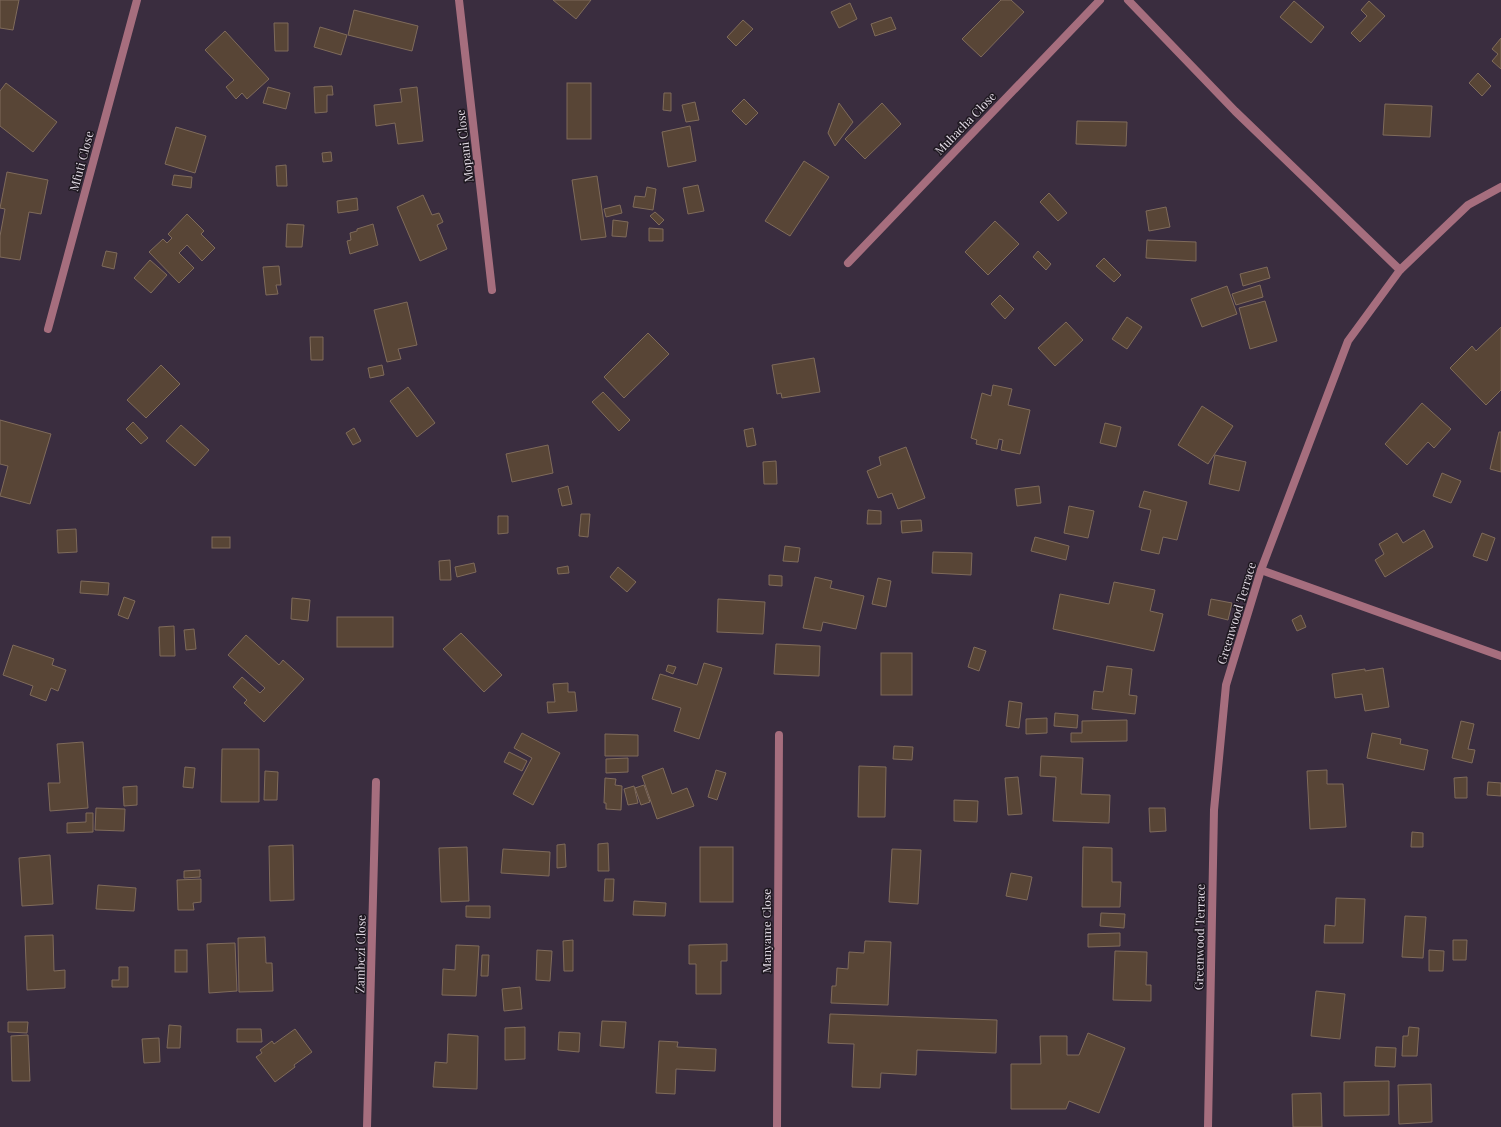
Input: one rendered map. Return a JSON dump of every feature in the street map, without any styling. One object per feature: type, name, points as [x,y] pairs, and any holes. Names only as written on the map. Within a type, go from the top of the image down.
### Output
[{"type":"street","name":"Mfuti Close","points":[[48,329],[137,0]]},
{"type":"street","name":"Mopani Close","points":[[459,0],[492,290]]},
{"type":"street","name":"Muhacha Close","points":[[848,263],[1100,0]]},
{"type":"street","points":[[1128,0],[1235,111],[1400,270]]},
{"type":"street","name":"Greenwood Terrace","points":[[1208,1127],[1214,810],[1226,685],[1261,570],[1348,340],[1400,270],[1468,205],[1501,187]]},
{"type":"street","points":[[1261,570],[1501,656]]},
{"type":"street","name":"Manyame Close","points":[[777,1127],[780,734]]},
{"type":"street","name":"Zambezi Close","points":[[368,1127],[376,782]]},
{"type":"building","points":[[0,0],[19,0],[13,30],[0,28]]},
{"type":"building","points":[[553,0],[591,0],[576,19]]},
{"type":"building","points":[[1001,0],[1011,0],[1024,12],[981,57],[962,39]]},
{"type":"building","points":[[1294,1],[1324,27],[1311,43],[1280,17]]},
{"type":"building","points":[[1369,1],[1385,16],[1360,42],[1351,33],[1367,16],[1361,10]]},
{"type":"building","points":[[850,3],[857,19],[839,28],[831,12]]},
{"type":"building","points":[[354,10],[418,26],[412,51],[348,35]]},
{"type":"building","points":[[891,17],[896,29],[875,36],[871,24]]},
{"type":"building","points":[[743,20],[753,29],[736,46],[727,37]]},
{"type":"building","points":[[274,23],[288,23],[288,51],[275,51]]},
{"type":"building","points":[[320,27],[347,35],[341,55],[314,47]]},
{"type":"building","points":[[225,31],[269,79],[247,99],[242,93],[236,99],[226,87],[234,80],[205,50]]},
{"type":"building","points":[[1501,38],[1501,69],[1492,61],[1498,54],[1492,49]]},
{"type":"building","points":[[1478,73],[1491,86],[1482,96],[1469,83]]},
{"type":"building","points":[[6,83],[57,122],[33,152],[0,126],[0,91]]},
{"type":"building","points":[[567,83],[591,83],[591,139],[567,139]]},
{"type":"building","points":[[332,86],[333,95],[327,95],[327,112],[315,113],[314,87]]},
{"type":"building","points":[[268,87],[290,93],[286,109],[263,103]]},
{"type":"building","points":[[417,87],[423,141],[398,144],[395,123],[376,126],[374,105],[402,102],[400,89]]},
{"type":"building","points":[[664,93],[671,93],[671,111],[663,110]]},
{"type":"building","points":[[744,99],[758,113],[746,125],[732,111]]},
{"type":"building","points":[[695,102],[699,120],[686,122],[682,105]]},
{"type":"building","points":[[839,103],[853,122],[835,146],[828,133]]},
{"type":"building","points":[[882,103],[901,124],[865,159],[845,139]]},
{"type":"building","points":[[1385,104],[1432,106],[1430,137],[1383,135]]},
{"type":"building","points":[[1077,121],[1127,122],[1126,146],[1076,144]]},
{"type":"building","points":[[690,126],[696,161],[668,167],[662,132]]},
{"type":"building","points":[[176,127],[206,136],[195,173],[165,164]]},
{"type":"building","points":[[331,152],[332,161],[323,162],[322,153]]},
{"type":"building","points":[[804,161],[829,177],[790,236],[765,221]]},
{"type":"building","points":[[286,165],[287,186],[277,186],[276,166]]},
{"type":"building","points":[[7,172],[48,180],[41,214],[29,212],[20,260],[0,257],[0,236],[5,209],[0,208]]},
{"type":"building","points":[[174,175],[192,177],[191,188],[172,185]]},
{"type":"building","points":[[597,176],[606,237],[581,240],[572,180]]},
{"type":"building","points":[[698,185],[704,211],[688,214],[683,188]]},
{"type":"building","points":[[647,187],[656,189],[653,210],[633,207],[635,196],[645,197]]},
{"type":"building","points":[[1049,193],[1067,213],[1058,221],[1040,202]]},
{"type":"building","points":[[423,195],[432,215],[439,213],[443,222],[437,225],[447,249],[420,261],[397,207]]},
{"type":"building","points":[[357,198],[358,210],[338,213],[337,201]]},
{"type":"building","points":[[620,205],[622,213],[606,217],[604,209]]},
{"type":"building","points":[[1166,207],[1170,227],[1149,231],[1146,211]]},
{"type":"building","points":[[655,212],[664,220],[659,225],[650,216]]},
{"type":"building","points":[[187,214],[204,231],[201,234],[215,248],[202,261],[187,245],[179,253],[194,268],[179,283],[149,252],[163,239],[167,243],[172,238],[168,234]]},
{"type":"building","points":[[613,220],[628,222],[626,237],[612,236]]},
{"type":"building","points":[[995,221],[1019,244],[988,275],[965,252]]},
{"type":"building","points":[[287,224],[304,225],[302,247],[286,247]]},
{"type":"building","points":[[373,224],[378,245],[350,254],[347,241],[351,240],[350,233]]},
{"type":"building","points":[[649,228],[663,229],[663,241],[649,241]]},
{"type":"building","points":[[1147,240],[1196,242],[1196,261],[1146,258]]},
{"type":"building","points":[[106,251],[117,253],[114,269],[102,266]]},
{"type":"building","points":[[1038,251],[1051,264],[1046,270],[1033,257]]},
{"type":"building","points":[[1104,258],[1121,275],[1114,282],[1096,266]]},
{"type":"building","points":[[150,260],[167,275],[151,293],[134,278]]},
{"type":"building","points":[[279,266],[281,285],[276,285],[278,294],[266,295],[263,267]]},
{"type":"building","points":[[1267,267],[1270,278],[1243,286],[1240,274]]},
{"type":"building","points":[[1260,285],[1263,297],[1236,305],[1232,294]]},
{"type":"building","points":[[1227,286],[1237,314],[1202,327],[1191,299]]},
{"type":"building","points":[[1000,295],[1014,309],[1005,319],[991,304]]},
{"type":"building","points":[[1265,301],[1277,341],[1250,349],[1239,308]]},
{"type":"building","points":[[407,302],[417,345],[398,349],[401,359],[387,362],[374,310]]},
{"type":"building","points":[[1127,317],[1142,327],[1127,349],[1112,339]]},
{"type":"building","points":[[1066,322],[1083,340],[1055,366],[1038,348]]},
{"type":"building","points":[[1501,327],[1501,390],[1486,405],[1450,368],[1472,346],[1476,351]]},
{"type":"building","points":[[648,333],[669,354],[624,398],[604,377]]},
{"type":"building","points":[[310,337],[323,337],[323,360],[311,360]]},
{"type":"building","points":[[814,358],[820,392],[782,398],[781,393],[777,394],[772,365]]},
{"type":"building","points":[[161,365],[180,384],[146,418],[127,400]]},
{"type":"building","points":[[382,365],[384,375],[370,378],[368,368]]},
{"type":"building","points":[[993,385],[1012,389],[1008,405],[1030,410],[1020,454],[1001,450],[1003,440],[999,439],[997,449],[976,444],[977,440],[971,438],[982,393],[991,396]]},
{"type":"building","points":[[408,387],[435,423],[417,437],[390,401]]},
{"type":"building","points":[[603,392],[630,420],[619,431],[592,402]]},
{"type":"building","points":[[1422,403],[1451,429],[1434,448],[1428,442],[1407,465],[1385,444]]},
{"type":"building","points":[[1202,406],[1233,426],[1208,464],[1178,445]]},
{"type":"building","points":[[0,420],[51,434],[30,504],[0,496],[8,466],[0,464]]},
{"type":"building","points":[[133,422],[148,438],[141,444],[126,429]]},
{"type":"building","points":[[1105,423],[1121,427],[1116,447],[1100,443]]},
{"type":"building","points":[[181,425],[209,450],[195,466],[166,441]]},
{"type":"building","points":[[354,428],[361,441],[353,445],[346,433]]},
{"type":"building","points":[[753,428],[756,445],[747,447],[744,430]]},
{"type":"building","points":[[1499,432],[1501,432],[1501,472],[1490,469]]},
{"type":"building","points":[[548,445],[553,473],[512,482],[506,454]]},
{"type":"building","points":[[906,447],[925,498],[898,509],[892,493],[878,498],[867,471],[881,465],[879,457]]},
{"type":"building","points":[[1215,455],[1246,462],[1239,491],[1209,484]]},
{"type":"building","points":[[776,461],[777,484],[764,484],[763,462]]},
{"type":"building","points":[[1442,473],[1461,481],[1451,503],[1433,496]]},
{"type":"building","points":[[568,486],[572,504],[562,506],[558,489]]},
{"type":"building","points":[[1039,486],[1041,503],[1017,506],[1015,489]]},
{"type":"building","points":[[1144,491],[1187,502],[1177,540],[1163,537],[1159,554],[1141,550],[1151,510],[1139,507]]},
{"type":"building","points":[[1069,506],[1094,511],[1088,538],[1064,533]]},
{"type":"building","points":[[868,510],[881,511],[881,524],[867,524]]},
{"type":"building","points":[[581,514],[590,514],[588,537],[579,536]]},
{"type":"building","points":[[498,516],[508,516],[508,533],[498,534]]},
{"type":"building","points":[[921,520],[922,531],[902,533],[901,521]]},
{"type":"building","points":[[76,529],[77,552],[58,553],[57,530]]},
{"type":"building","points":[[1424,530],[1433,547],[1385,577],[1375,560],[1384,554],[1379,544],[1397,533],[1403,543]]},
{"type":"building","points":[[1482,533],[1495,538],[1487,561],[1473,556]]},
{"type":"building","points":[[212,537],[230,537],[230,548],[212,548]]},
{"type":"building","points":[[1035,537],[1069,546],[1066,560],[1031,551]]},
{"type":"building","points":[[785,546],[800,548],[798,562],[783,561]]},
{"type":"building","points":[[933,552],[972,553],[971,575],[932,573]]},
{"type":"building","points":[[450,560],[451,580],[440,580],[439,561]]},
{"type":"building","points":[[474,563],[476,572],[457,577],[455,567]]},
{"type":"building","points":[[568,566],[569,573],[558,574],[557,568]]},
{"type":"building","points":[[618,567],[636,582],[627,592],[610,577]]},
{"type":"building","points":[[769,575],[782,576],[782,586],[769,585]]},
{"type":"building","points":[[815,577],[832,581],[830,588],[864,596],[856,629],[823,622],[821,631],[803,628]]},
{"type":"building","points":[[878,578],[891,581],[886,607],[872,604]]},
{"type":"building","points":[[81,581],[109,583],[108,595],[80,593]]},
{"type":"building","points":[[1114,582],[1155,590],[1150,611],[1163,614],[1154,651],[1053,629],[1060,594],[1109,604]]},
{"type":"building","points":[[124,597],[135,601],[128,619],[118,615]]},
{"type":"building","points":[[292,598],[310,600],[308,621],[291,619]]},
{"type":"building","points":[[718,599],[765,602],[763,634],[717,632]]},
{"type":"building","points":[[1211,599],[1232,603],[1228,620],[1208,615]]},
{"type":"building","points":[[1301,615],[1306,627],[1297,631],[1292,620]]},
{"type":"building","points":[[337,617],[393,617],[393,647],[337,647]]},
{"type":"building","points":[[174,626],[175,656],[160,656],[159,627]]},
{"type":"building","points":[[194,629],[196,649],[186,650],[184,630]]},
{"type":"building","points":[[461,633],[502,675],[484,692],[443,649]]},
{"type":"building","points":[[246,635],[279,665],[283,660],[304,679],[264,722],[244,703],[247,700],[233,687],[242,677],[260,693],[265,688],[228,655]]},
{"type":"building","points":[[776,644],[820,646],[819,676],[774,674]]},
{"type":"building","points":[[13,645],[54,659],[52,665],[66,670],[58,691],[51,688],[46,701],[30,695],[33,686],[3,675]]},
{"type":"building","points":[[974,647],[986,651],[979,671],[968,667]]},
{"type":"building","points":[[881,653],[912,653],[912,695],[881,695]]},
{"type":"building","points":[[704,663],[722,668],[699,739],[674,731],[681,708],[652,699],[660,674],[697,685]]},
{"type":"building","points":[[668,665],[676,667],[673,674],[666,671]]},
{"type":"building","points":[[1107,666],[1132,669],[1129,695],[1137,696],[1135,714],[1092,709],[1094,691],[1103,692]]},
{"type":"building","points":[[1383,668],[1389,707],[1365,711],[1362,694],[1335,698],[1332,674]]},
{"type":"building","points":[[568,683],[568,692],[575,692],[577,711],[548,713],[547,702],[555,702],[553,684]]},
{"type":"building","points":[[1009,701],[1022,703],[1019,728],[1006,726]]},
{"type":"building","points":[[1055,713],[1078,715],[1077,728],[1054,726]]},
{"type":"building","points":[[1047,718],[1047,733],[1026,734],[1026,719]]},
{"type":"building","points":[[1127,720],[1127,741],[1071,742],[1071,733],[1082,733],[1082,721]]},
{"type":"building","points":[[1461,721],[1474,724],[1468,749],[1475,750],[1472,763],[1452,758]]},
{"type":"building","points":[[522,733],[560,753],[533,805],[513,794],[532,758],[514,748]]},
{"type":"building","points":[[1372,733],[1401,739],[1400,744],[1428,750],[1424,770],[1367,758]]},
{"type":"building","points":[[605,734],[638,735],[638,756],[605,756]]},
{"type":"building","points":[[83,742],[88,808],[50,811],[48,783],[60,783],[57,744]]},
{"type":"building","points":[[894,746],[913,747],[912,760],[893,759]]},
{"type":"building","points":[[222,749],[259,749],[259,802],[221,802]]},
{"type":"building","points":[[509,752],[527,761],[522,771],[504,762]]},
{"type":"building","points":[[1041,756],[1083,758],[1081,794],[1110,795],[1109,823],[1053,821],[1056,777],[1040,776]]},
{"type":"building","points":[[628,758],[628,772],[606,773],[606,759]]},
{"type":"building","points":[[859,766],[886,767],[885,817],[858,817]]},
{"type":"building","points":[[185,767],[195,768],[193,788],[183,787]]},
{"type":"building","points":[[663,768],[672,794],[687,788],[694,806],[657,819],[642,776]]},
{"type":"building","points":[[716,770],[726,773],[717,800],[708,797]]},
{"type":"building","points":[[1327,770],[1327,784],[1343,784],[1346,827],[1310,829],[1307,771]]},
{"type":"building","points":[[265,771],[278,772],[277,800],[264,800]]},
{"type":"building","points":[[1018,777],[1022,814],[1008,815],[1005,778]]},
{"type":"building","points":[[1467,777],[1467,798],[1455,798],[1454,778]]},
{"type":"building","points":[[605,778],[616,779],[615,785],[622,786],[621,810],[606,809],[606,803],[604,803]]},
{"type":"building","points":[[1488,782],[1501,783],[1501,796],[1487,795]]},
{"type":"building","points":[[644,785],[650,802],[641,805],[635,788]]},
{"type":"building","points":[[137,786],[137,805],[124,806],[123,787]]},
{"type":"building","points":[[634,786],[638,803],[628,805],[624,789]]},
{"type":"building","points":[[954,800],[978,801],[977,822],[954,821]]},
{"type":"building","points":[[96,808],[125,809],[124,831],[95,830]]},
{"type":"building","points":[[1149,808],[1165,808],[1166,831],[1150,832]]},
{"type":"building","points":[[86,813],[93,813],[93,832],[67,833],[67,823],[86,822]]},
{"type":"building","points":[[1412,832],[1423,833],[1423,847],[1411,847]]},
{"type":"building","points":[[608,843],[609,871],[598,871],[598,844]]},
{"type":"building","points":[[565,844],[566,867],[557,868],[557,845]]},
{"type":"building","points":[[293,845],[294,900],[270,901],[269,846]]},
{"type":"building","points":[[467,847],[469,901],[441,902],[439,848]]},
{"type":"building","points":[[700,847],[733,847],[733,902],[700,902]]},
{"type":"building","points":[[1083,847],[1112,848],[1112,882],[1121,882],[1120,907],[1082,907]]},
{"type":"building","points":[[503,849],[550,852],[549,876],[501,873]]},
{"type":"building","points":[[892,849],[921,850],[918,904],[889,902]]},
{"type":"building","points":[[50,855],[53,904],[22,906],[19,858]]},
{"type":"building","points":[[200,870],[200,877],[184,878],[184,871]]},
{"type":"building","points":[[1011,873],[1032,877],[1027,900],[1006,896]]},
{"type":"building","points":[[201,879],[201,902],[193,903],[194,910],[178,910],[177,880]]},
{"type":"building","points":[[605,879],[614,879],[613,901],[604,901]]},
{"type":"building","points":[[98,885],[136,888],[134,911],[96,909]]},
{"type":"building","points":[[1336,898],[1365,899],[1363,943],[1324,943],[1325,925],[1335,926]]},
{"type":"building","points":[[634,901],[666,903],[665,916],[633,915]]},
{"type":"building","points":[[466,906],[490,906],[490,918],[466,917]]},
{"type":"building","points":[[1101,913],[1125,914],[1124,928],[1100,926]]},
{"type":"building","points":[[1405,916],[1426,917],[1423,958],[1402,957]]},
{"type":"building","points":[[1120,933],[1120,946],[1088,947],[1088,934]]},
{"type":"building","points":[[53,935],[54,971],[65,970],[65,988],[27,990],[25,936]]},
{"type":"building","points":[[265,937],[266,963],[272,963],[273,991],[239,992],[238,938]]},
{"type":"building","points":[[573,940],[573,971],[564,971],[563,941]]},
{"type":"building","points":[[1453,940],[1467,940],[1466,960],[1453,960]]},
{"type":"building","points":[[865,941],[891,942],[888,1005],[831,1003],[832,986],[836,986],[837,968],[848,969],[849,952],[864,953]]},
{"type":"building","points":[[235,943],[237,991],[209,993],[207,944]]},
{"type":"building","points":[[727,944],[727,961],[721,961],[721,994],[696,994],[696,964],[689,964],[689,945]]},
{"type":"building","points":[[456,945],[479,946],[476,996],[442,995],[443,969],[455,970]]},
{"type":"building","points":[[175,950],[187,950],[187,972],[175,972]]},
{"type":"building","points":[[537,950],[552,951],[550,981],[536,980]]},
{"type":"building","points":[[1429,950],[1444,951],[1443,971],[1429,971]]},
{"type":"building","points":[[1115,951],[1147,952],[1146,985],[1151,985],[1151,1001],[1113,1000]]},
{"type":"building","points":[[482,955],[489,955],[488,976],[481,976]]},
{"type":"building","points":[[119,967],[128,967],[128,987],[112,987],[112,980],[119,980]]},
{"type":"building","points":[[520,987],[522,1009],[504,1011],[502,989]]},
{"type":"building","points":[[1316,991],[1345,994],[1340,1039],[1311,1036]]},
{"type":"building","points":[[830,1014],[997,1020],[996,1053],[917,1050],[916,1075],[881,1073],[880,1088],[852,1087],[854,1044],[828,1043]]},
{"type":"building","points":[[602,1021],[626,1022],[624,1048],[600,1046]]},
{"type":"building","points":[[8,1022],[28,1022],[27,1033],[8,1032]]},
{"type":"building","points":[[169,1025],[181,1026],[180,1048],[167,1048]]},
{"type":"building","points":[[525,1027],[525,1059],[505,1060],[505,1028]]},
{"type":"building","points":[[1409,1027],[1419,1028],[1417,1056],[1402,1056],[1403,1036],[1408,1036]]},
{"type":"building","points":[[237,1029],[261,1029],[262,1042],[237,1042]]},
{"type":"building","points":[[295,1029],[312,1052],[294,1065],[295,1067],[275,1082],[256,1057],[262,1053],[260,1050],[272,1041],[274,1044]]},
{"type":"building","points":[[559,1032],[580,1033],[579,1052],[558,1050]]},
{"type":"building","points":[[1088,1033],[1125,1048],[1099,1113],[1069,1101],[1066,1109],[1011,1109],[1011,1064],[1041,1064],[1040,1036],[1067,1036],[1067,1055],[1079,1055]]},
{"type":"building","points":[[448,1034],[478,1036],[477,1089],[433,1087],[435,1062],[447,1063]]},
{"type":"building","points":[[28,1035],[30,1081],[12,1081],[11,1036]]},
{"type":"building","points":[[159,1038],[160,1062],[144,1063],[142,1039]]},
{"type":"building","points":[[659,1041],[678,1042],[677,1047],[716,1049],[715,1071],[676,1069],[675,1094],[656,1093]]},
{"type":"building","points":[[1376,1047],[1396,1048],[1395,1067],[1375,1066]]},
{"type":"building","points":[[1389,1081],[1389,1115],[1344,1116],[1344,1082]]},
{"type":"building","points":[[1431,1084],[1432,1122],[1399,1124],[1398,1085]]},
{"type":"building","points":[[1321,1093],[1322,1127],[1293,1127],[1292,1094]]}]
